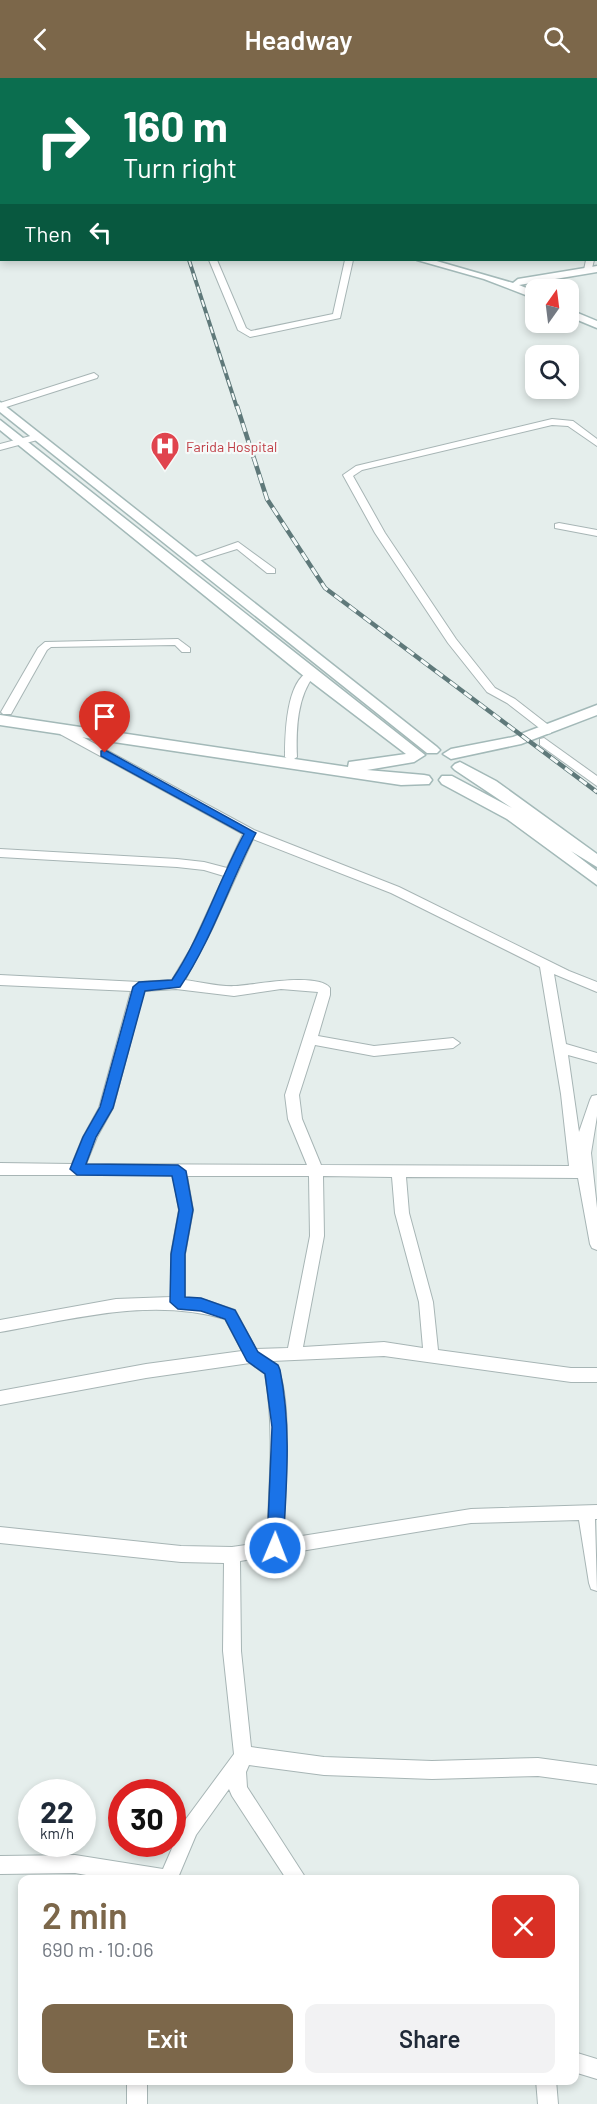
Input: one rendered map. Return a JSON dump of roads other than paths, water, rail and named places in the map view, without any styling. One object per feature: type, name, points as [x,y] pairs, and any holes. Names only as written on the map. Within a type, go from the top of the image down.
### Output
[{"type":"main road","points":[[426,261],[488,277],[525,292]]},
{"type":"main road","points":[[446,261],[525,285]]},
{"type":"main road","points":[[518,282],[592,266]]},
{"type":"main road","points":[[590,316],[597,325]]},
{"type":"main road","points":[[0,406],[21,437],[310,674],[421,754],[457,761],[510,754],[597,710]]},
{"type":"main road","points":[[0,424],[192,560],[421,754]]},
{"type":"main road","points":[[2,714],[361,766],[421,754]]},
{"type":"main road","points":[[2,714],[64,731],[401,780],[447,780],[454,777],[457,761]]},
{"type":"main road","points":[[546,736],[597,720]]},
{"type":"main road","points":[[385,762],[395,751],[400,740]]},
{"type":"main road","points":[[421,754],[411,769],[424,780]]},
{"type":"main road","points":[[457,761],[597,862]]},
{"type":"main road","points":[[447,780],[513,815],[597,879]]},
{"type":"street","points":[[213,261],[242,330],[250,334],[337,316],[349,261]]},
{"type":"street","points":[[0,406],[94,376]]},
{"type":"street","points":[[597,443],[570,423],[552,422],[359,468],[348,475],[380,533],[458,649],[491,690],[511,701],[597,782]]},
{"type":"street","points":[[0,447],[21,437]]},
{"type":"street","points":[[559,526],[597,533]]},
{"type":"street","points":[[192,560],[238,545],[271,571]]},
{"type":"street","points":[[2,714],[43,648],[49,645],[82,642],[178,642],[186,650]]},
{"type":"street","points":[[291,757],[298,693],[304,678],[310,674]]},
{"type":"street","points":[[64,731],[250,833],[395,890],[546,966],[597,987]]},
{"type":"street","points":[[176,984],[193,958],[229,873],[250,833]]},
{"type":"street","points":[[0,853],[177,863],[204,866],[229,873]]},
{"type":"street","points":[[546,966],[581,1172],[597,1244]]},
{"type":"street","points":[[0,980],[139,987],[176,984],[234,991],[281,984],[321,987],[324,995],[292,1095],[295,1119],[316,1171],[317,1236],[294,1354]]},
{"type":"street","points":[[77,1169],[90,1137],[106,1108],[139,987]]},
{"type":"street","points":[[310,1039],[374,1051],[453,1042]]},
{"type":"street","points":[[559,1047],[597,1058]]},
{"type":"street","points":[[581,1172],[582,1150],[589,1115],[597,1100]]},
{"type":"street","points":[[0,1169],[581,1172]]},
{"type":"street","points":[[398,1170],[402,1213],[426,1302],[431,1356]]},
{"type":"street","points":[[178,1171],[186,1210],[178,1254],[178,1302]]},
{"type":"street","points":[[0,1326],[111,1307],[178,1302],[201,1304],[230,1314],[252,1356],[272,1370],[279,1404],[275,1548]]},
{"type":"street","points":[[0,1398],[146,1371],[252,1356],[384,1349],[571,1375],[597,1375]]},
{"type":"street","points":[[0,1535],[181,1554],[232,1555],[471,1516],[592,1512],[597,1583]]},
{"type":"street","points":[[232,1555],[232,1651],[243,1755],[237,1772],[238,1790],[295,1875]]},
{"type":"street","points":[[243,1755],[324,1766],[432,1770],[538,1767],[597,1774]]},
{"type":"street","points":[[170,1875],[189,1829],[243,1755]]},
{"type":"street","points":[[0,1865],[75,1863],[145,1875]]},
{"type":"street","points":[[579,2063],[597,2068]]},
{"type":"street","points":[[136,2085],[136,2104]]},
{"type":"street","points":[[546,2085],[548,2104]]},
{"type":"railway","points":[[189,261],[237,408]]},
{"type":"railway","points":[[237,406],[267,499],[325,588],[597,792]]},
{"type":"place","name":"Farida Hospital","points":[[165,472]]}]
